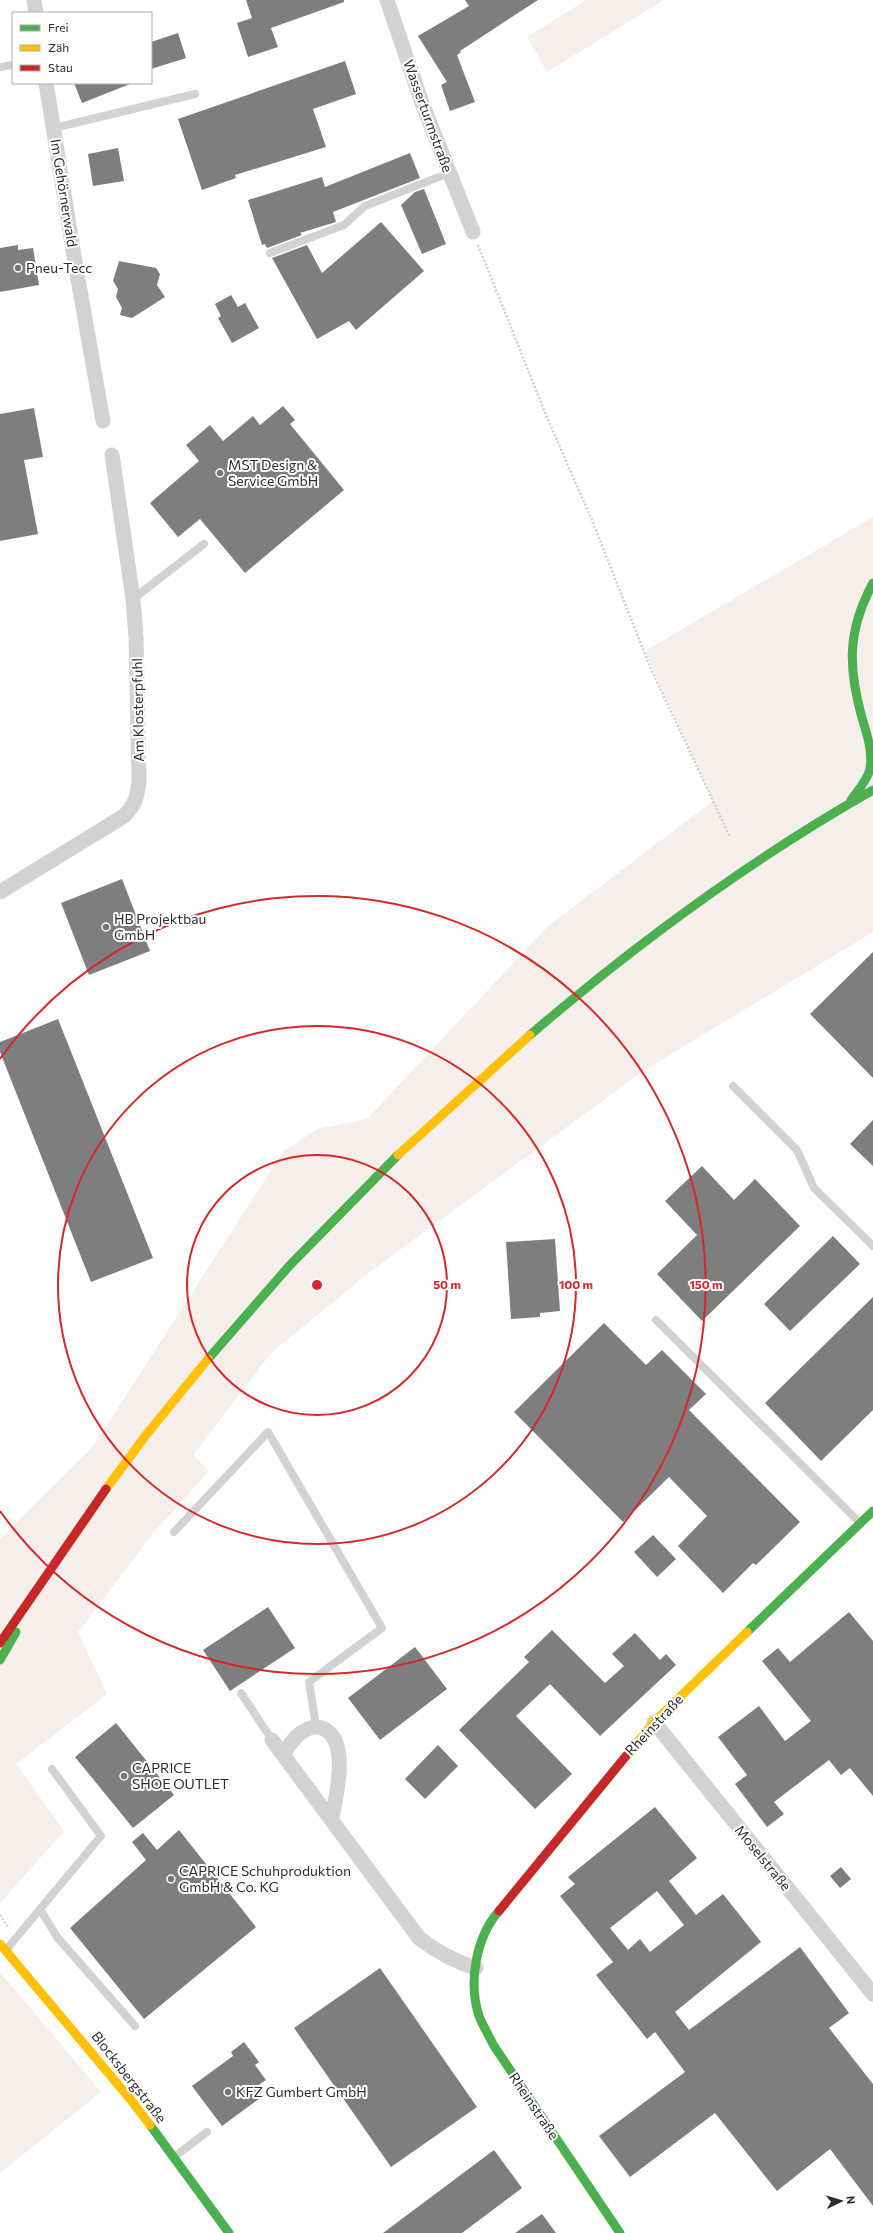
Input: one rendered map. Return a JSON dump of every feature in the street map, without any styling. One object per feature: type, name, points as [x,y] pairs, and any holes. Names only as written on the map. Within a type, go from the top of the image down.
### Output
[{"type":"main road","points":[[848,804],[868,777],[870,767],[866,735],[855,692],[850,657],[852,634],[864,596],[873,583]]},
{"type":"main road","points":[[855,692],[863,706],[873,716]]},
{"type":"main road","points":[[0,1643],[144,1438],[192,1378],[252,1307],[372,1178],[452,1102],[596,980],[718,886],[787,840],[873,790]]},
{"type":"main road","name":"Rheinstraße","points":[[620,2233],[494,2046],[478,2013],[474,1989],[481,1943],[490,1921],[654,1722],[873,1511]]},
{"type":"main road","points":[[0,1660],[48,1575]]},
{"type":"main road","name":"Blocksbergstraße","points":[[3,1947],[131,2100],[229,2233]]},
{"type":"street","points":[[34,0],[36,12]]},
{"type":"street","name":"Wasserturmstraße","points":[[386,0],[449,173],[473,232]]},
{"type":"street","name":"Im Gehörnerwald","points":[[46,84],[74,256],[104,421]]},
{"type":"street","name":"Am Klosterpfuhl","points":[[0,892],[124,816],[133,807],[139,781],[136,636],[133,599],[112,455]]},
{"type":"street","name":"Moselstraße","points":[[654,1722],[873,1994]]},
{"type":"street","points":[[283,1755],[290,1742],[298,1734],[316,1726],[329,1732],[338,1746],[338,1785],[332,1818]]},
{"type":"street","points":[[272,1740],[332,1818],[419,1938],[437,1952],[453,1961],[476,1968]]},
{"type":"lane","points":[[0,67],[12,65]]},
{"type":"lane","points":[[54,128],[195,94]]},
{"type":"lane","points":[[270,253],[344,225],[365,206],[449,173]]},
{"type":"lane","points":[[133,599],[204,544]]},
{"type":"lane","points":[[733,1086],[797,1150],[814,1188],[873,1246]]},
{"type":"lane","points":[[656,1320],[860,1523]]},
{"type":"lane","points":[[174,1532],[268,1432],[382,1628],[309,1682],[316,1726]]},
{"type":"lane","points":[[241,1693],[272,1740]]},
{"type":"lane","points":[[3,1947],[40,1909],[101,1836],[52,1769]]},
{"type":"lane","points":[[40,1909],[57,1937],[135,2026]]},
{"type":"lane","points":[[174,2157],[207,2132]]},
{"type":"path","points":[[473,232],[546,415],[597,533],[652,669],[730,837]]},
{"type":"shaded area","points":[[586,0],[664,0],[547,72],[527,37]]},
{"type":"shaded area","points":[[873,517],[873,932],[643,1071],[367,1274],[271,1353],[193,1455],[209,1471],[153,1533],[78,1632],[107,1694],[16,1764],[64,1831],[0,1903],[0,1539],[92,1448],[283,1152],[317,1129],[367,1119],[548,926],[713,801],[645,651]]},
{"type":"shaded area","points":[[0,1972],[101,2092],[0,2173]]},
{"type":"building","points":[[246,0],[344,0],[344,2],[271,28],[278,47],[248,57],[237,23],[252,18]]},
{"type":"building","points":[[465,0],[538,0],[460,51],[461,52],[457,55],[475,102],[450,111],[441,85],[447,82],[418,36],[469,6]]},
{"type":"building","points":[[178,33],[186,58],[152,69],[152,42]]},
{"type":"building","points":[[345,61],[356,94],[313,109],[326,147],[235,175],[236,178],[202,190],[178,119]]},
{"type":"building","points":[[74,84],[130,84],[82,103]]},
{"type":"building","points":[[118,148],[124,181],[93,186],[88,154]]},
{"type":"building","points":[[410,153],[420,178],[333,212],[336,222],[300,233],[302,235],[267,248],[265,244],[262,245],[248,200],[322,177],[325,187]]},
{"type":"building","points":[[424,189],[446,244],[422,254],[401,205],[415,192]]},
{"type":"building","points":[[381,222],[424,271],[356,330],[349,321],[317,339],[272,258],[307,245],[322,273]]},
{"type":"building","name":"Pneu-Tecc","points":[[18,245],[18,250],[33,248],[39,285],[0,292],[0,248]]},
{"type":"building","points":[[119,261],[156,268],[160,274],[157,285],[165,297],[132,318],[120,315],[122,308],[116,297],[118,289],[113,281]]},
{"type":"building","points":[[231,295],[238,307],[245,303],[259,328],[232,343],[218,318],[221,316],[215,304]]},
{"type":"building","points":[[283,406],[295,420],[290,424],[344,490],[245,573],[200,519],[178,537],[150,503],[199,461],[186,445],[210,425],[223,441],[253,416],[260,425]]},
{"type":"building","points":[[34,408],[43,457],[24,460],[38,534],[0,541],[0,414]]},
{"type":"building","name":"HB Projektbau GmbH","points":[[122,879],[150,951],[89,975],[61,903]]},
{"type":"building","points":[[873,952],[873,1078],[810,1014]]},
{"type":"building","points":[[58,1019],[153,1258],[91,1282],[0,1052],[0,1042]]},
{"type":"building","points":[[873,1120],[873,1166],[850,1144]]},
{"type":"building","points":[[702,1166],[734,1200],[755,1179],[800,1226],[702,1321],[657,1274],[697,1235],[665,1201]]},
{"type":"building","points":[[833,1236],[860,1264],[790,1331],[764,1304]]},
{"type":"building","points":[[555,1239],[560,1311],[540,1313],[540,1317],[511,1319],[506,1242]]},
{"type":"building","points":[[873,1297],[873,1410],[821,1461],[765,1403]]},
{"type":"building","points":[[604,1323],[646,1365],[662,1350],[706,1394],[689,1410],[800,1522],[756,1565],[753,1563],[723,1593],[678,1546],[707,1516],[669,1477],[623,1522],[514,1412]]},
{"type":"building","points":[[653,1535],[676,1559],[657,1577],[634,1552]]},
{"type":"building","points":[[268,1607],[295,1648],[230,1691],[203,1650]]},
{"type":"building","points":[[849,1612],[873,1641],[873,1796],[850,1768],[841,1775],[829,1760],[774,1802],[784,1814],[767,1827],[735,1784],[747,1775],[718,1737],[759,1706],[785,1741],[811,1721],[762,1661],[778,1648],[790,1662]]},
{"type":"building","points":[[552,1630],[605,1683],[624,1666],[612,1654],[635,1633],[660,1660],[666,1654],[676,1665],[600,1736],[550,1684],[516,1716],[572,1774],[535,1809],[459,1730],[529,1662],[524,1657]]},
{"type":"building","points":[[415,1647],[447,1689],[380,1740],[348,1698]]},
{"type":"building","name":"CAPRICE SHOE OUTLET","points":[[116,1723],[174,1795],[133,1828],[75,1757]]},
{"type":"building","points":[[438,1745],[458,1766],[425,1799],[405,1779]]},
{"type":"building","points":[[655,1807],[697,1858],[669,1881],[696,1915],[723,1894],[761,1942],[675,2012],[689,2030],[800,1947],[849,2013],[829,2028],[873,2084],[873,2206],[830,2149],[777,2191],[715,2113],[630,2177],[599,2136],[685,2072],[655,2032],[647,2039],[596,1975],[613,1962],[560,1896],[575,1884],[568,1877]],"holes":[[[657,1891],[684,1925],[650,1952],[640,1939],[628,1950],[610,1928]]]},
{"type":"building","name":"CAPRICE Schuhproduktion GmbH & Co. KG","points":[[179,1830],[256,1927],[144,2019],[70,1928],[146,1860],[132,1842],[143,1833],[157,1850]]},
{"type":"building","points":[[841,1867],[851,1879],[840,1888],[830,1876]]},
{"type":"building","points":[[380,1968],[477,2107],[391,2167],[294,2028]]},
{"type":"building","name":"KFZ Gumbert GmbH","points":[[244,2042],[259,2062],[255,2065],[266,2080],[256,2087],[263,2096],[222,2126],[192,2086],[233,2056],[231,2052]]},
{"type":"building","points":[[494,2150],[522,2188],[462,2233],[383,2233]]},
{"type":"building","points":[[542,2214],[556,2233],[515,2233]]},
{"type":"traffic: fast","points":[[851,800],[867,778],[871,763],[869,743],[857,700],[852,666],[852,649],[858,617],[864,600],[873,583]]},
{"type":"traffic: fast","points":[[530,1035],[611,968],[696,904],[783,845],[873,790]]},
{"type":"traffic: fast","points":[[208,1359],[290,1265],[398,1155]]},
{"type":"traffic: fast","points":[[747,1632],[873,1511]]},
{"type":"traffic: fast","points":[[0,1660],[16,1632]]},
{"type":"traffic: fast","points":[[499,1911],[485,1934],[476,1960],[474,1989],[479,2016],[494,2046],[620,2233]]},
{"type":"traffic: fast","points":[[150,2125],[229,2233]]},
{"type":"traffic: slow","points":[[398,1155],[530,1035]]},
{"type":"traffic: slow","points":[[106,1489],[146,1435],[208,1359]]},
{"type":"traffic: slow","points":[[626,1756],[654,1722],[747,1632]]},
{"type":"traffic: slow","points":[[0,1944],[131,2100],[150,2125]]},
{"type":"traffic: jam","points":[[0,1643],[106,1489]]},
{"type":"traffic: jam","points":[[499,1911],[626,1756]]},
{"type":"place","name":"Pneu-Tecc","points":[[18,268]]},
{"type":"place","name":"MST Design & Service GmbH","points":[[220,473]]},
{"type":"place","name":"HB Projektbau GmbH","points":[[106,927]]},
{"type":"place","name":"CAPRICE SHOE OUTLET","points":[[124,1776]]},
{"type":"place","name":"CAPRICE Schuhproduktion GmbH & Co. KG","points":[[171,1879]]},
{"type":"place","name":"KFZ Gumbert GmbH","points":[[228,2092]]}]
